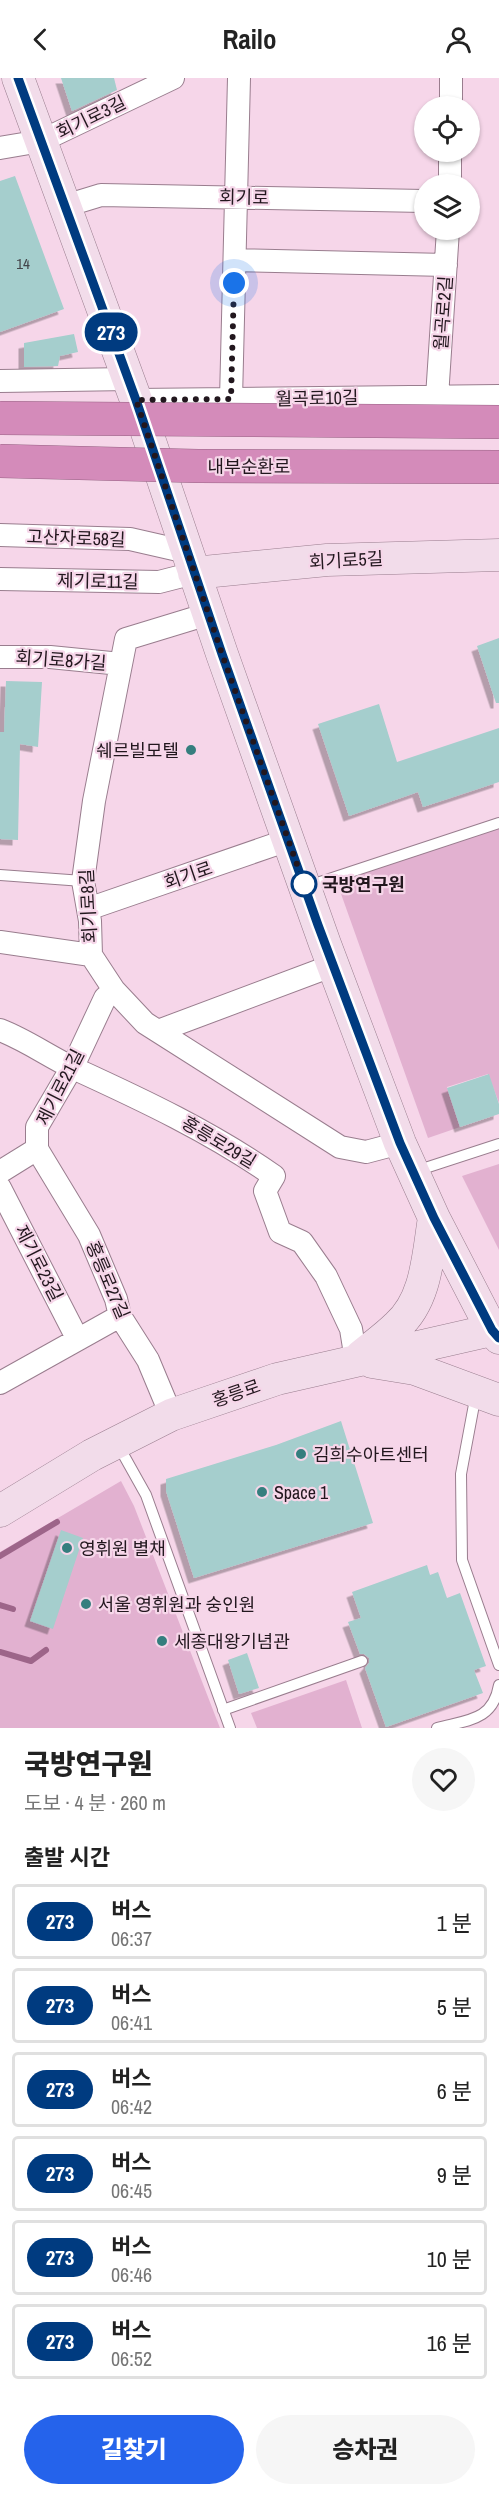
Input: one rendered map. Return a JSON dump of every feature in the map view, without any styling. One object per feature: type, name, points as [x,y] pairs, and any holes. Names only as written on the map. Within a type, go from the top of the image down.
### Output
[{"type":"highway","points":[[0,418],[499,422]]},
{"type":"highway","name":"내부순환로","points":[[0,461],[198,466],[499,467]]},
{"type":"main road","points":[[18,78],[132,389],[288,840],[400,1143],[434,1218],[497,1332]]},
{"type":"main road","name":"회기로5길","points":[[190,562],[499,555]]},
{"type":"main road","points":[[356,1360],[398,1326],[416,1302],[428,1259],[434,1218]]},
{"type":"main road","name":"홍릉로","points":[[0,1511],[116,1442],[171,1415],[277,1379],[356,1360],[497,1332]]},
{"type":"main road","points":[[356,1360],[415,1369],[488,1395]]},
{"type":"street","name":"회기로3길","points":[[0,148],[41,141],[173,78]]},
{"type":"street","points":[[231,399],[239,78]]},
{"type":"street","points":[[451,78],[451,96]]},
{"type":"street","name":"회기로","points":[[65,206],[101,195],[414,201]]},
{"type":"street","name":"월곡로2길","points":[[437,397],[447,240]]},
{"type":"street","points":[[235,260],[446,265]]},
{"type":"street","name":"월곡로10길","points":[[0,381],[132,389],[231,399],[499,396]]},
{"type":"street","name":"고산자로58길","points":[[0,535],[130,539],[152,545],[190,562]]},
{"type":"street","name":"제기로11길","points":[[0,579],[159,582],[190,562]]},
{"type":"street","name":"회기로8길","points":[[208,614],[126,639],[94,801],[83,881],[88,909],[91,955],[114,990],[145,1023],[340,1147],[366,1152],[400,1143]]},
{"type":"street","name":"회기로8가길","points":[[0,657],[50,657],[121,664]]},
{"type":"street","name":"회기로","points":[[88,909],[288,840]]},
{"type":"street","points":[[0,942],[91,955]]},
{"type":"street","points":[[158,1031],[334,965]]},
{"type":"street","name":"제기로21길","points":[[0,1172],[37,1149],[37,1127],[71,1067],[105,998],[114,990]]},
{"type":"street","name":"홍릉로29길","points":[[0,1030],[19,1037],[71,1067],[165,1110],[241,1153],[274,1176],[265,1191],[280,1232],[302,1242],[326,1276],[351,1329],[356,1360]]},
{"type":"street","name":"홍릉로27길","points":[[37,1149],[89,1235],[116,1299],[120,1316],[148,1360],[171,1415]]},
{"type":"street","name":"제기로23길","points":[[0,1188],[77,1338]]},
{"type":"street","points":[[0,1383],[120,1316]]},
{"type":"lane","points":[[305,887],[499,823]]},
{"type":"lane","points":[[0,875],[83,881]]},
{"type":"lane","points":[[414,1171],[499,1144]]},
{"type":"lane","points":[[488,1395],[461,1474],[462,1560],[499,1665]]},
{"type":"lane","points":[[116,1442],[146,1495],[230,1728]]},
{"type":"lane","points":[[223,1710],[362,1661]]},
{"type":"lane","points":[[437,1728],[479,1717],[489,1710],[497,1696],[499,1685]]},
{"type":"shaded area","points":[[499,823],[499,1103],[488,1074],[447,1087],[460,1127],[428,1138],[335,877]]},
{"type":"shaded area","points":[[499,1164],[499,1250],[462,1176]]},
{"type":"shaded area","name":"서울 영휘원과 숭인원","points":[[121,1481],[134,1506],[220,1728],[0,1728],[0,1552]]},
{"type":"shaded area","points":[[346,1680],[362,1728],[257,1728],[251,1713]]},
{"type":"pier","points":[[0,407],[108,407],[116,439],[499,441],[499,466],[123,464],[128,485],[0,483]]},
{"type":"building","points":[[61,78],[114,78],[117,90],[72,111]]},
{"type":"building","points":[[15,176],[64,309],[0,332],[0,181]]},
{"type":"building","points":[[74,334],[78,352],[60,356],[58,366],[24,367],[24,343]]},
{"type":"building","points":[[499,638],[499,703],[496,703],[477,646]]},
{"type":"building","points":[[6,681],[42,682],[38,747],[20,744],[18,840],[0,839],[0,732],[4,732]]},
{"type":"building","points":[[379,704],[397,762],[499,728],[499,782],[423,807],[418,792],[349,816],[318,724]]},
{"type":"building","points":[[489,1074],[499,1104],[499,1114],[460,1127],[447,1088]]},
{"type":"building","points":[[341,1421],[373,1523],[194,1578],[166,1491],[166,1479],[276,1445]]},
{"type":"building","points":[[61,1530],[83,1538],[53,1629],[30,1621]]},
{"type":"building","points":[[427,1565],[430,1575],[438,1572],[447,1598],[460,1593],[486,1666],[474,1670],[483,1693],[386,1727],[365,1668],[369,1663],[369,1658],[360,1654],[348,1622],[361,1618],[352,1592]]},
{"type":"building","points":[[247,1653],[259,1688],[239,1694],[228,1660]]},
{"type":"waterway","points":[[0,1556],[57,1522]]},
{"type":"waterway","points":[[0,1605],[13,1609]]},
{"type":"waterway","points":[[0,1652],[31,1661],[46,1650]]},
{"type":"bus line","name":"273","points":[[18,78],[136,400],[222,654],[318,925],[400,1143],[434,1218],[492,1330],[499,1338]]},
{"type":"place","name":"쉐르빌모텔","points":[[191,750]]},
{"type":"place","name":"국방연구원","points":[[304,884]]},
{"type":"place","name":"김희수아트센터","points":[[301,1454]]},
{"type":"place","name":"Space 1","points":[[262,1492]]},
{"type":"place","name":"영휘원 별채","points":[[67,1548]]},
{"type":"place","name":"서울 영휘원과 숭인원","points":[[86,1604]]},
{"type":"place","name":"세종대왕기념관","points":[[162,1641]]},
{"type":"route","points":[[234,283],[231,399],[136,400],[222,654],[305,887],[304,884]]}]
